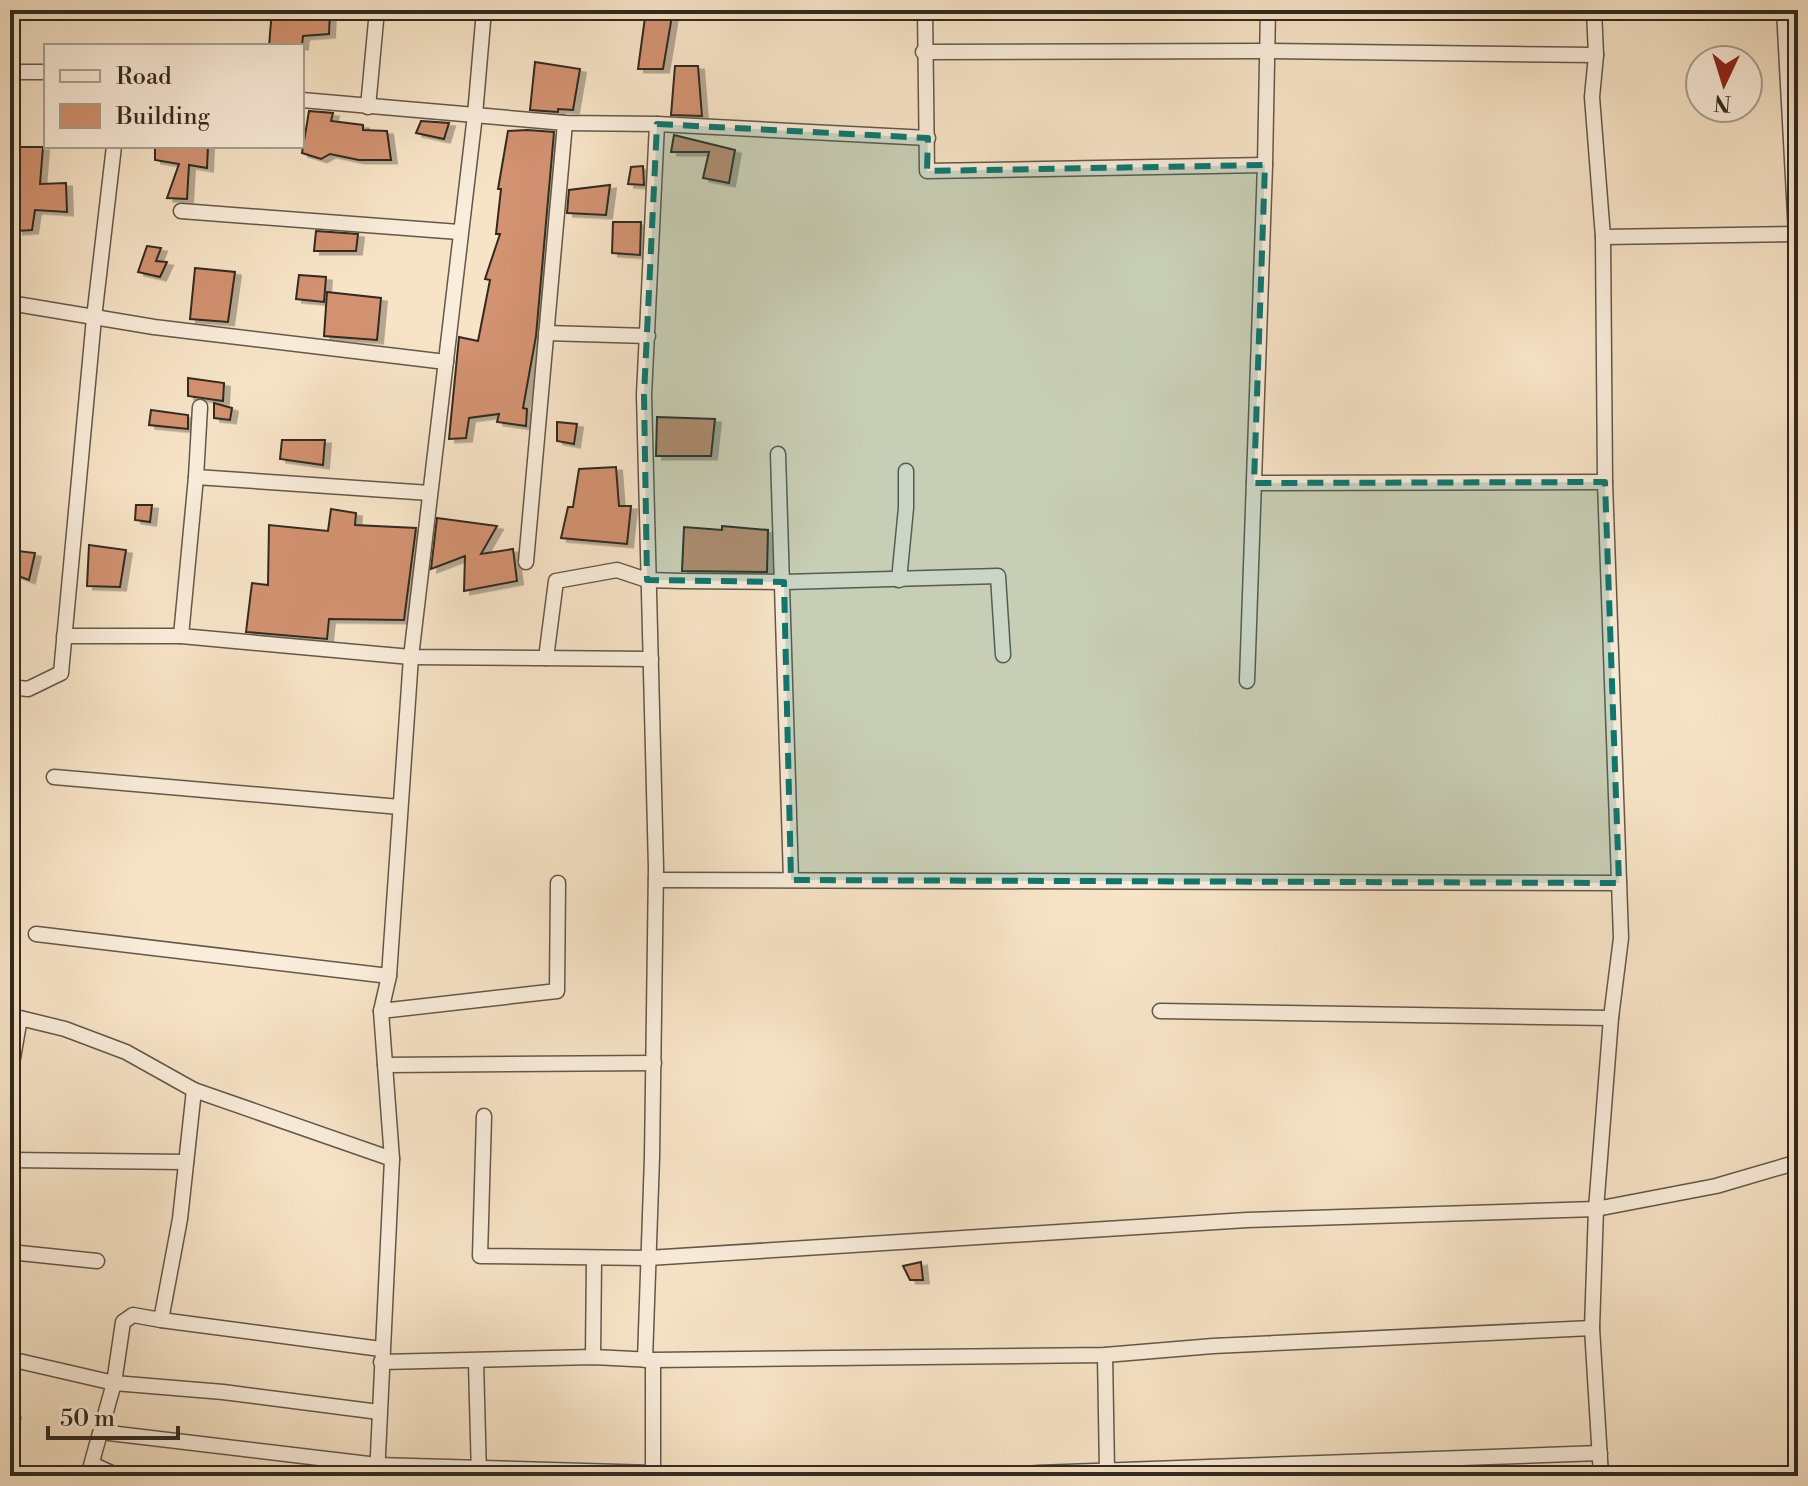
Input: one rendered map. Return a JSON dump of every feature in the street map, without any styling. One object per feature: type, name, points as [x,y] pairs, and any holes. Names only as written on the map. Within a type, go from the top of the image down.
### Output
[{"type":"street","points":[[368,107],[377,10]]},
{"type":"street","points":[[377,1470],[392,1159],[381,1011],[389,976],[411,657],[475,115],[484,10]]},
{"type":"street","points":[[925,10],[923,52],[927,171],[1265,165]]},
{"type":"street","points":[[1247,681],[1268,10]]},
{"type":"street","points":[[1594,10],[1596,55],[1592,97],[1603,237],[1605,482],[1621,938],[1611,1018],[1596,1209],[1592,1328],[1601,1476]]},
{"type":"street","points":[[1603,237],[1797,234],[1784,10]]},
{"type":"street","points":[[923,52],[1266,51],[1596,55]]},
{"type":"street","points":[[10,72],[44,72]]},
{"type":"street","points":[[304,100],[565,123],[657,124],[928,138]]},
{"type":"street","points":[[526,562],[565,123]]},
{"type":"street","points":[[101,1432],[377,1470],[653,1475],[648,1258],[656,880],[644,395],[657,124]]},
{"type":"street","points":[[10,687],[28,689],[61,673],[94,318],[114,148]]},
{"type":"street","points":[[181,211],[459,232]]},
{"type":"street","points":[[10,303],[94,318],[446,362]]},
{"type":"street","points":[[546,333],[648,336]]},
{"type":"street","points":[[181,636],[200,407]]},
{"type":"street","points":[[778,454],[791,880]]},
{"type":"street","points":[[899,580],[906,471]]},
{"type":"street","points":[[196,477],[430,493]]},
{"type":"street","points":[[1254,483],[1605,482]]},
{"type":"street","points":[[546,658],[556,581],[617,570],[647,580],[784,582],[998,576],[1003,655]]},
{"type":"street","points":[[64,636],[181,636],[411,657],[651,659]]},
{"type":"street","points":[[54,777],[400,807]]},
{"type":"street","points":[[656,880],[1619,883]]},
{"type":"street","points":[[381,1011],[557,991],[558,883]]},
{"type":"street","points":[[36,934],[389,976]]},
{"type":"street","points":[[1160,1011],[1611,1018]]},
{"type":"street","points":[[10,1075],[20,1018],[65,1029],[126,1052],[194,1090],[392,1159]]},
{"type":"street","points":[[385,1065],[654,1063]]},
{"type":"street","points":[[161,1320],[180,1219],[194,1090]]},
{"type":"street","points":[[484,1116],[480,1256],[648,1258],[1247,1220],[1596,1209],[1716,1186],[1798,1162]]},
{"type":"street","points":[[10,1160],[186,1162]]},
{"type":"street","points":[[10,1252],[97,1261]]},
{"type":"street","points":[[593,1357],[594,1258]]},
{"type":"street","points":[[118,1476],[90,1470],[114,1383],[123,1322],[133,1315],[381,1356],[476,1362],[593,1357],[649,1360],[1105,1355],[1213,1346],[1592,1328]]},
{"type":"street","points":[[1105,1355],[1107,1471]]},
{"type":"street","points":[[10,1359],[114,1383],[223,1392],[379,1412]]},
{"type":"street","points":[[476,1362],[479,1472]]},
{"type":"street","points":[[1004,1476],[1600,1453]]},
{"type":"street","points":[[1449,1458],[1450,1476]]},
{"type":"highlighted area","points":[[657,124],[928,138],[927,171],[1265,165],[1254,483],[1605,482],[1619,883],[791,880],[784,582],[647,580],[644,395]]},
{"type":"building","points":[[272,10],[330,10],[329,34],[303,36],[302,44],[269,44]]},
{"type":"building","points":[[646,10],[673,10],[663,69],[638,69]]},
{"type":"building","points":[[535,62],[580,69],[573,110],[530,110]]},
{"type":"building","points":[[675,66],[698,66],[702,116],[671,115]]},
{"type":"building","points":[[309,111],[333,113],[331,121],[363,125],[363,130],[387,131],[391,160],[359,160],[330,154],[321,159],[302,153]]},
{"type":"building","points":[[421,121],[449,123],[444,139],[416,133]]},
{"type":"building","points":[[508,131],[554,132],[536,336],[523,408],[527,409],[526,426],[497,422],[499,414],[469,418],[466,438],[449,439],[459,337],[478,341],[490,280],[485,279],[500,234],[496,234],[501,189],[498,189]]},
{"type":"building","points":[[674,135],[735,150],[729,183],[703,178],[709,152],[671,152]]},
{"type":"building","points":[[10,147],[43,147],[40,184],[66,183],[67,212],[35,210],[32,230],[17,231],[17,224],[10,223],[10,200],[18,198],[19,163],[10,163]]},
{"type":"building","points":[[155,148],[208,148],[207,168],[189,165],[187,199],[167,198],[179,164],[155,160]]},
{"type":"building","points":[[643,166],[644,185],[628,184],[631,167]]},
{"type":"building","points":[[610,185],[606,215],[567,213],[569,190]]},
{"type":"building","points":[[613,222],[641,222],[640,255],[612,253]]},
{"type":"building","points":[[316,231],[358,234],[356,251],[314,251]]},
{"type":"building","points":[[147,246],[161,248],[156,261],[167,262],[160,277],[138,272]]},
{"type":"building","points":[[195,268],[235,272],[228,322],[190,319]]},
{"type":"building","points":[[299,275],[326,277],[324,302],[296,299]]},
{"type":"building","points":[[327,292],[381,298],[377,340],[324,336]]},
{"type":"building","points":[[188,378],[224,383],[223,401],[188,396]]},
{"type":"building","points":[[214,403],[232,408],[230,420],[214,418]]},
{"type":"building","points":[[151,410],[188,415],[188,429],[149,425]]},
{"type":"building","points":[[657,417],[715,419],[711,456],[656,456]]},
{"type":"building","points":[[557,422],[577,424],[574,444],[557,441]]},
{"type":"building","points":[[282,440],[325,440],[323,465],[280,459]]},
{"type":"building","points":[[616,467],[619,506],[631,506],[627,544],[561,538],[568,507],[573,507],[579,469]]},
{"type":"building","points":[[136,505],[152,505],[150,522],[135,520]]},
{"type":"building","points":[[331,509],[356,513],[355,525],[416,528],[404,620],[329,619],[327,639],[246,632],[252,583],[268,585],[269,525],[328,531]]},
{"type":"building","points":[[437,518],[497,526],[481,554],[513,549],[517,581],[464,591],[465,556],[431,569]]},
{"type":"building","points":[[722,526],[768,530],[767,572],[682,571],[684,527],[722,530]]},
{"type":"building","points":[[89,545],[126,550],[120,587],[87,586]]},
{"type":"building","points":[[10,550],[35,553],[29,580],[10,573]]},
{"type":"building","points":[[921,1262],[923,1280],[910,1280],[903,1266]]}]
